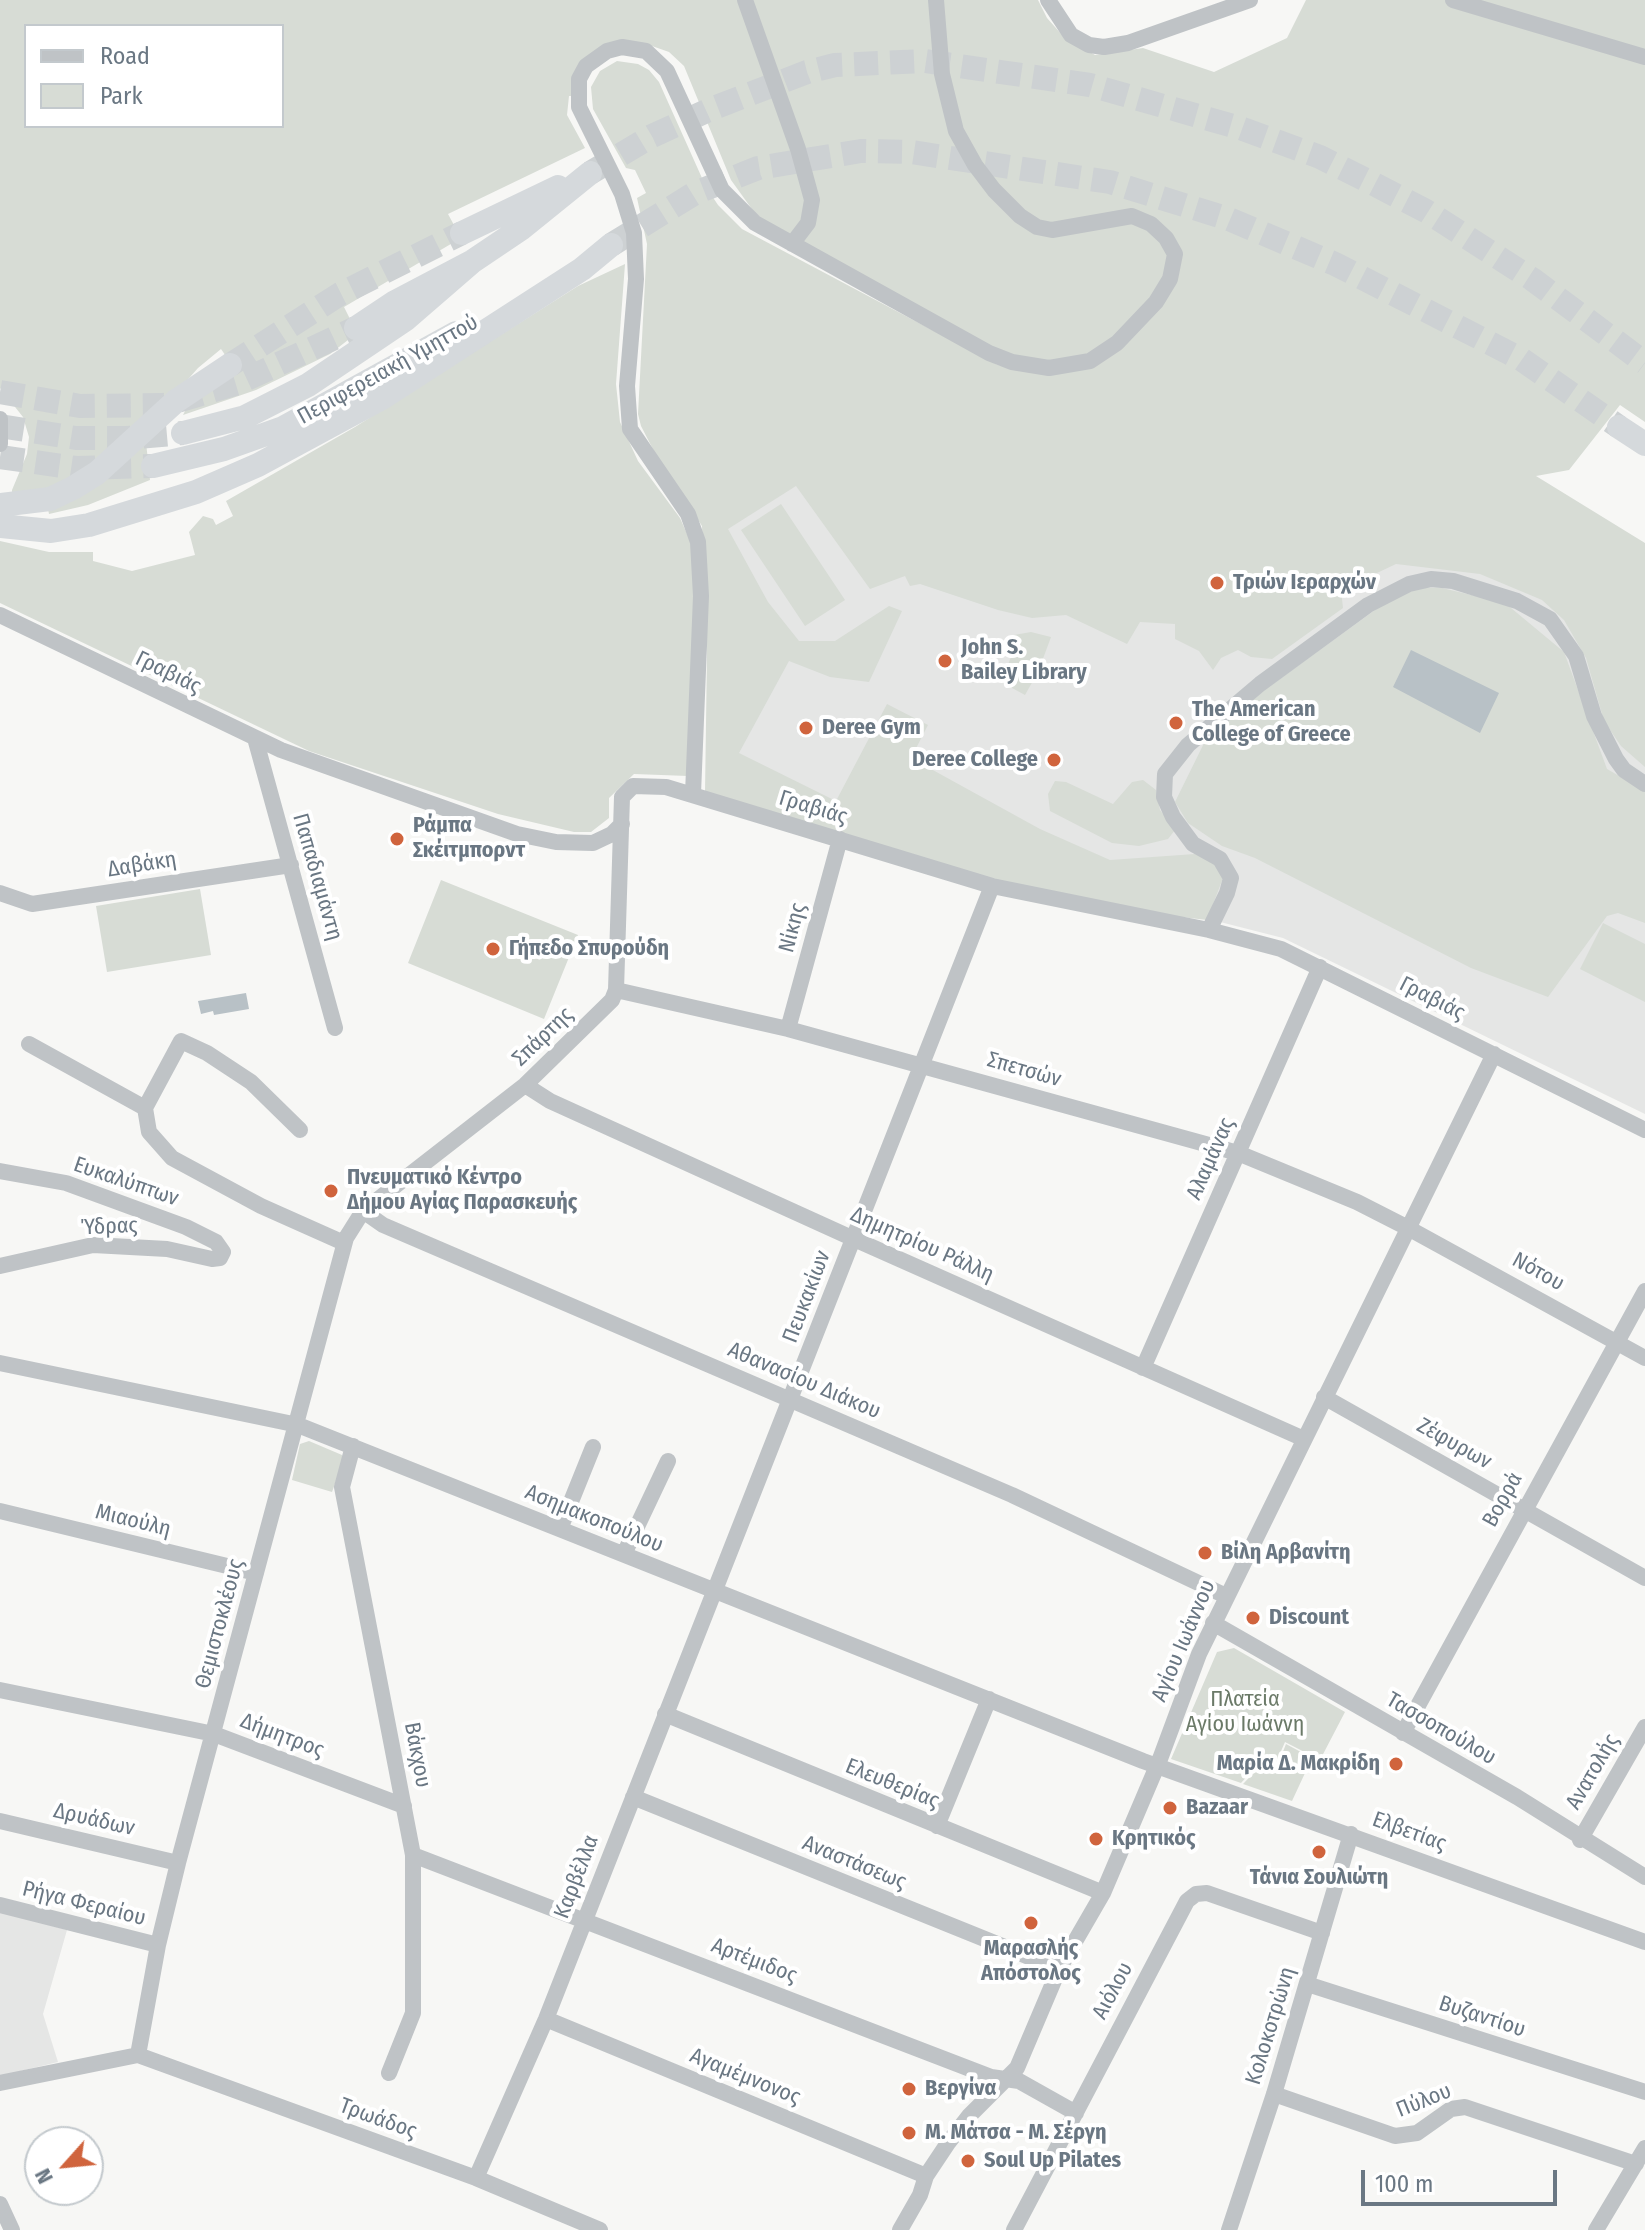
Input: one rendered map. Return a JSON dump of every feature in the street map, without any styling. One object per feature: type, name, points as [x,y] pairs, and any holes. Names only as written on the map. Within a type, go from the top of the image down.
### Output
[{"type":"highway","points":[[356,328],[395,302],[473,261],[522,228],[590,173],[462,233]]},
{"type":"highway","name":"Περιφερειακή Υμηττού","points":[[0,526],[22,530],[72,529],[159,505],[248,470],[382,398],[582,269],[611,245],[293,423],[224,449],[153,466]]},
{"type":"highway","points":[[183,433],[245,417],[297,392],[406,319],[473,261]]},
{"type":"highway","points":[[0,505],[50,499],[73,488],[97,473],[176,401],[230,365]]},
{"type":"highway","points":[[1619,427],[1645,444]]},
{"type":"street","points":[[745,0],[798,149],[812,200],[808,223],[792,244]]},
{"type":"street","points":[[693,794],[701,596],[698,542],[688,514],[630,429],[627,386],[636,279],[634,233],[622,194],[579,107],[579,79],[586,66],[600,55],[622,47],[639,48],[653,55],[673,82],[722,190],[755,223],[989,353],[1012,362],[1049,368],[1090,361],[1117,343],[1156,302],[1170,279],[1175,254],[1166,238],[1151,224],[1132,216],[1116,216],[1052,230],[1037,227],[1020,216],[994,190],[975,165],[956,131],[942,74],[936,0]]},
{"type":"street","points":[[1048,0],[1071,35],[1089,45],[1104,47],[1128,43],[1250,0]]},
{"type":"street","points":[[1453,0],[1645,57]]},
{"type":"street","points":[[0,419],[0,444]]},
{"type":"street","points":[[1209,930],[1231,878],[1220,859],[1193,844],[1173,817],[1164,797],[1165,774],[1188,745],[1260,684],[1368,605],[1409,584],[1431,579],[1453,581],[1517,601],[1550,619],[1576,656],[1594,716],[1616,759],[1624,770],[1645,784]]},
{"type":"street","name":"Γραβιάς","points":[[0,615],[255,738],[329,769],[529,836],[593,843],[612,834],[622,824],[622,797],[633,786],[651,785],[693,794],[992,886],[1209,930],[1281,949],[1645,1130]]},
{"type":"street","name":"Παπαδιαμάντη","points":[[255,738],[335,1028]]},
{"type":"street","points":[[616,990],[622,824]]},
{"type":"street","name":"Νίκης","points":[[788,1029],[840,839]]},
{"type":"street","name":"Δαβάκη","points":[[0,893],[32,904],[291,865]]},
{"type":"street","name":"Πευκακίων","points":[[715,1590],[992,886]]},
{"type":"street","name":"Αλαμάνας","points":[[1143,1368],[1320,967]]},
{"type":"street","name":"Σπετσών","points":[[616,990],[788,1029],[1238,1153],[1357,1202],[1408,1228]]},
{"type":"street","name":"Σπάρτης","points":[[363,1211],[525,1085],[608,1005],[616,990]]},
{"type":"street","points":[[300,1130],[251,1082],[181,1041],[145,1108],[149,1132],[172,1158],[261,1206],[344,1243]]},
{"type":"street","points":[[29,1044],[145,1108]]},
{"type":"street","name":"Αγίου Ιωάννου","points":[[900,2230],[920,2195],[926,2176],[969,2116],[1017,2068],[1059,1969],[1103,1893],[1213,1623],[1494,1054]]},
{"type":"street","name":"Δημητρίου Ράλλη","points":[[525,1085],[550,1101],[1304,1439]]},
{"type":"street","name":"Ευκαλύπτων","points":[[0,1171],[66,1183],[186,1227],[216,1242],[223,1252],[220,1258]]},
{"type":"street","name":"Θεμιστοκλέους","points":[[138,2055],[158,1945],[178,1863],[298,1425],[344,1243],[353,1222],[363,1211]]},
{"type":"street","name":"Αθανασίου Διάκου","points":[[363,1211],[383,1225],[1012,1495],[1226,1596]]},
{"type":"street","name":"Νότου","points":[[1408,1228],[1645,1358]]},
{"type":"street","name":"Ύδρας","points":[[0,1266],[93,1245],[167,1249],[220,1258]]},
{"type":"street","name":"Βορρά","points":[[1403,1733],[1523,1508],[1645,1291]]},
{"type":"street","name":"Ασημακοπούλου","points":[[0,1363],[298,1425],[1156,1766]]},
{"type":"street","name":"Ζέφυρων","points":[[1324,1397],[1645,1578]]},
{"type":"street","name":"Βάκχου","points":[[353,1446],[342,1487],[413,1855],[413,2013],[389,2073]]},
{"type":"street","points":[[560,1529],[593,1447]]},
{"type":"street","points":[[624,1554],[668,1461]]},
{"type":"street","name":"Μιαούλη","points":[[0,1511],[256,1573]]},
{"type":"street","name":"Καρβέλλα","points":[[476,2178],[546,2019],[715,1590]]},
{"type":"street","name":"Τασσοπούλου","points":[[1213,1623],[1517,1797],[1580,1840],[1645,1877]]},
{"type":"street","name":"Δήμητρος","points":[[0,1690],[214,1734],[404,1806]]},
{"type":"street","points":[[937,1826],[989,1699]]},
{"type":"street","name":"Ελευθερίας","points":[[665,1714],[1103,1893]]},
{"type":"street","name":"Ανατολής","points":[[1580,1840],[1645,1727]]},
{"type":"street","name":"Ελβετίας","points":[[1156,1766],[1645,1942]]},
{"type":"street","name":"Αναστάσεως","points":[[633,1797],[1059,1969]]},
{"type":"street","name":"Δρυάδων","points":[[0,1821],[178,1863]]},
{"type":"street","name":"Κολοκοτρώνη","points":[[1229,2230],[1274,2094],[1351,1834]]},
{"type":"street","name":"Αρτέμιδος","points":[[413,1855],[991,2077],[1019,2081],[1076,2113]]},
{"type":"street","name":"Αιόλου","points":[[1014,2230],[1181,1912],[1196,1894],[1207,1893],[1322,1933]]},
{"type":"street","name":"Ρήγα Φεραίου","points":[[0,1905],[158,1945]]},
{"type":"street","name":"Βυζαντίου","points":[[1307,1984],[1645,2092]]},
{"type":"street","name":"Αγαμέμνονος","points":[[546,2019],[926,2176]]},
{"type":"street","points":[[0,2083],[138,2055]]},
{"type":"street","name":"Τρωάδος","points":[[138,2055],[476,2178],[600,2230]]},
{"type":"street","name":"Πύλου","points":[[1274,2094],[1395,2136],[1417,2133],[1451,2109],[1465,2107],[1636,2164]]},
{"type":"street","points":[[1596,2230],[1645,2148]]},
{"type":"street","points":[[0,2204],[12,2230]]},
{"type":"shaded area","name":"The American College of Greece","points":[[754,473],[1230,477],[1645,633],[1645,1114],[1283,938],[706,791],[725,496]]},
{"type":"shaded area","points":[[1411,650],[1499,693],[1480,733],[1393,687]]},
{"type":"shaded area","points":[[246,993],[249,1009],[201,1014],[198,1001]]},
{"type":"shaded area","points":[[0,1911],[67,1930],[43,2014],[58,2062],[0,2076]]},
{"type":"green space","points":[[0,0],[1038,0],[1047,18],[1063,36],[1095,55],[1143,48],[1214,72],[1287,38],[1306,0],[1645,0],[1645,422],[1620,405],[1569,470],[1536,476],[1645,543],[1645,767],[1621,746],[1604,721],[1586,658],[1564,620],[1542,600],[1480,574],[1396,564],[1341,590],[1343,608],[1272,659],[1251,657],[1238,650],[1221,658],[1213,670],[1199,651],[1175,639],[1175,624],[1140,622],[1127,644],[1066,615],[1032,618],[998,610],[920,584],[910,586],[905,576],[870,589],[796,486],[728,529],[768,602],[799,641],[835,641],[889,606],[902,611],[869,682],[830,677],[789,661],[739,753],[836,801],[887,704],[928,725],[911,758],[1040,829],[1110,860],[1195,854],[1211,858],[1223,878],[1207,920],[1138,912],[994,879],[705,792],[707,655],[702,526],[658,459],[638,414],[647,244],[637,198],[646,193],[635,170],[626,168],[593,109],[591,87],[600,71],[617,61],[638,64],[649,70],[659,82],[706,187],[718,205],[742,229],[998,365],[1038,371],[778,232],[754,212],[731,180],[684,66],[669,52],[637,44],[595,60],[574,96],[569,96],[567,115],[585,148],[448,214],[461,238],[344,307],[357,333],[330,354],[256,390],[183,415],[190,401],[232,365],[221,349],[198,368],[105,473],[12,501],[12,490],[27,454],[29,437],[23,417],[0,388]]},
{"type":"green space","points":[[625,264],[616,384],[620,422],[638,461],[680,518],[691,543],[694,598],[688,776],[634,774],[609,798],[609,818],[591,832],[574,832],[498,814],[309,751],[0,603],[0,541],[49,552],[93,552],[93,561],[132,571],[195,555],[189,532],[203,516],[213,519],[216,525],[233,516],[226,501],[355,427],[578,286]]},
{"type":"green space","points":[[146,442],[150,480],[88,505],[49,514],[48,509]]},
{"type":"green space","points":[[781,504],[845,600],[805,626],[741,530]]},
{"type":"green space","points":[[1414,587],[1442,588],[1505,603],[1564,652],[1607,769],[1645,791],[1645,923],[1618,913],[1607,916],[1548,997],[1471,968],[1255,858],[1222,846],[1188,823],[1175,802],[1211,729],[1393,597]]},
{"type":"green space","points":[[1031,632],[1051,637],[1041,664],[1035,666],[1034,679],[1025,695],[1001,682],[1017,642],[1014,635]]},
{"type":"green space","points":[[1143,780],[1156,790],[1160,810],[1175,830],[1168,839],[1139,846],[1112,843],[1050,811],[1048,794],[1055,781],[1066,782],[1113,804],[1132,782]]},
{"type":"green space","name":"Γήπεδο Σπυρούδη","points":[[441,880],[578,935],[544,1019],[408,963]]},
{"type":"green space","points":[[200,889],[211,955],[107,972],[96,906]]},
{"type":"green space","points":[[1603,923],[1645,944],[1645,1002],[1580,969]]},
{"type":"green space","points":[[309,1441],[342,1455],[343,1462],[332,1492],[292,1480],[300,1444]]},
{"type":"green space","name":"Πλατεία Αγίου Ιωάννη","points":[[1234,1648],[1345,1712],[1320,1760],[1285,1742],[1275,1765],[1264,1758],[1241,1783],[1171,1759],[1217,1652]]},
{"type":"green space","points":[[1286,1744],[1312,1758],[1292,1801],[1243,1784],[1265,1761],[1277,1767]]},
{"type":"tunnel","points":[[590,173],[652,136],[711,109],[807,72],[835,65],[925,61],[1090,85],[1240,128],[1320,157],[1370,182],[1426,211],[1532,279],[1645,363]]},
{"type":"tunnel","points":[[611,245],[695,193],[758,168],[861,151],[911,152],[1110,182],[1229,219],[1335,264],[1521,359],[1619,427]]},
{"type":"tunnel","points":[[230,365],[340,294],[462,233]]},
{"type":"tunnel","points":[[0,392],[80,406],[164,405],[238,383],[356,328]]},
{"type":"tunnel","points":[[0,426],[76,438],[183,433]]},
{"type":"tunnel","points":[[0,457],[76,468],[153,466]]},
{"type":"place","name":"Τριών Ιεραρχών","points":[[1217,583]]},
{"type":"place","name":"John S. Bailey Library","points":[[945,661]]},
{"type":"place","name":"The American College of Greece","points":[[1176,723]]},
{"type":"place","name":"Deree Gym","points":[[806,728]]},
{"type":"place","name":"Deree College","points":[[1054,760]]},
{"type":"place","name":"Ράμπα Σκέιτμπορντ","points":[[397,839]]},
{"type":"place","name":"Γήπεδο Σπυρούδη","points":[[493,949]]},
{"type":"place","name":"Πνευματικό Κέντρο Δήμου Αγίας Παρασκευής","points":[[331,1191]]},
{"type":"place","name":"Βίλη Αρβανίτη","points":[[1205,1553]]},
{"type":"place","name":"Discount","points":[[1253,1618]]},
{"type":"place","name":"Μαρία Δ. Μακρίδη","points":[[1396,1764]]},
{"type":"place","name":"Bazaar","points":[[1170,1808]]},
{"type":"place","name":"Κρητικός","points":[[1096,1839]]},
{"type":"place","name":"Τάνια Σουλιώτη","points":[[1319,1852]]},
{"type":"place","name":"Μαρασλής Απόστολος","points":[[1031,1923]]},
{"type":"place","name":"Βεργίνα","points":[[909,2089]]},
{"type":"place","name":"Μ. Μάτσα - Μ. Σέργη","points":[[909,2133]]},
{"type":"place","name":"Soul Up Pilates","points":[[968,2161]]}]
